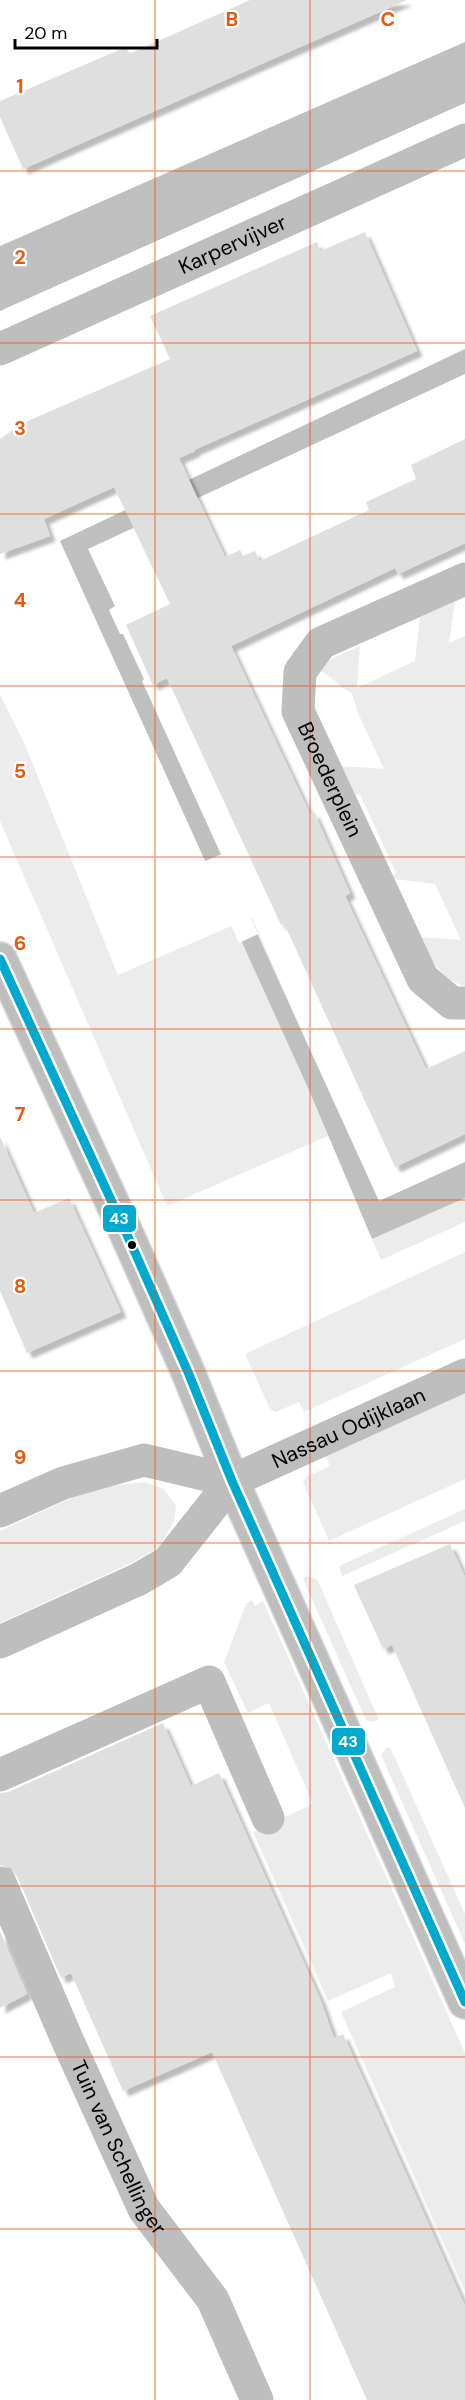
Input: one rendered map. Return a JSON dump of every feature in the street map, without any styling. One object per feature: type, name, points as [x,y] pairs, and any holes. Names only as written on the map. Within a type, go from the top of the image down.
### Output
[{"type":"street","name":"Karpervijver","points":[[0,350],[465,140]]},
{"type":"street","name":"Broederplein","points":[[465,579],[321,643],[300,672],[298,711],[423,979],[452,1003],[465,1002]]},
{"type":"street","points":[[0,959],[138,1259],[188,1372],[232,1481],[465,2002]]},
{"type":"street","name":"Nassau Odijklaan","points":[[232,1481],[465,1375]]},
{"type":"street","points":[[0,1511],[63,1483],[144,1460],[232,1481]]},
{"type":"street","points":[[0,1642],[139,1579],[168,1562],[232,1481]]},
{"type":"street","points":[[0,1775],[209,1682],[268,1818]]},
{"type":"street","name":"Tuin van Schellinger","points":[[0,1883],[66,2037],[144,2209],[213,2300],[257,2400]]},
{"type":"shaded area","points":[[465,42],[465,103],[0,311],[0,246]]},
{"type":"shaded area","points":[[465,349],[465,374],[88,549],[115,606],[109,610],[144,679],[142,681],[379,1201],[465,1162],[465,1198],[372,1239],[309,1090],[60,541]]},
{"type":"shaded area","points":[[455,602],[449,643],[465,636],[465,986],[449,979],[438,968],[422,937],[461,940],[435,884],[394,879],[393,875],[396,873],[360,794],[356,795],[342,766],[384,769],[358,713],[352,694],[320,670],[331,659],[360,646],[357,688],[415,661],[420,617]]},
{"type":"shaded area","points":[[0,694],[25,745],[118,975],[252,917],[344,1129],[167,1206],[0,821]]},
{"type":"shaded area","points":[[465,1198],[465,1222],[381,1260],[372,1239]]},
{"type":"shaded area","points":[[465,1252],[465,1339],[304,1412],[299,1402],[276,1412],[270,1409],[245,1354]]},
{"type":"shaded area","points":[[465,1392],[465,1479],[329,1541],[303,1482],[306,1477],[330,1466],[325,1454]]},
{"type":"shaded area","points":[[144,1482],[164,1489],[176,1506],[174,1522],[159,1547],[133,1562],[0,1623],[0,1531],[93,1488]]},
{"type":"shaded area","points":[[465,1509],[465,1521],[342,1576],[339,1566]]},
{"type":"shaded area","points":[[306,1576],[317,1579],[379,1720],[372,1722],[366,1720],[303,1579]]},
{"type":"shaded area","points":[[252,1600],[255,1606],[263,1601],[465,2053],[465,2291],[341,2012],[395,1987],[391,1973],[328,2001],[253,1832],[313,1804],[269,1703],[248,1713],[224,1662],[246,1604]]},
{"type":"shaded area","points":[[390,1747],[465,1914],[465,1944],[381,1755],[386,1748]]},
{"type":"pier","points":[[222,854],[258,934],[239,943],[203,862]]},
{"type":"building","points":[[250,0],[407,0],[23,169],[0,117],[0,101],[126,47],[129,54]]},
{"type":"building","points":[[365,232],[417,351],[179,458],[225,557],[240,550],[243,556],[255,551],[260,561],[369,510],[366,502],[416,479],[411,465],[465,439],[465,543],[398,574],[395,568],[231,646],[310,814],[314,812],[350,893],[345,896],[426,1069],[465,1051],[465,1134],[395,1167],[284,923],[281,925],[167,678],[153,685],[126,625],[170,604],[114,487],[44,519],[50,536],[0,554],[0,439],[23,423],[170,359],[150,316],[317,242],[320,251]]},
{"type":"building","points":[[0,1137],[34,1213],[69,1198],[121,1312],[27,1353],[0,1291]]},
{"type":"building","points":[[450,1544],[465,1577],[465,1808],[392,1645],[383,1649],[354,1585]]},
{"type":"building","points":[[163,1723],[191,1786],[219,1773],[321,2001],[334,2038],[343,2034],[417,2198],[465,2306],[465,2400],[367,2400],[212,2052],[123,2091],[71,1973],[61,1978],[17,1876],[11,1868],[0,1865],[0,1793],[8,1792]]},
{"type":"building","points":[[0,1931],[27,1994],[0,2008]]},
{"type":"transit line","name":"43","points":[[0,959],[129,1239],[188,1372],[232,1481],[465,2002]]}]
